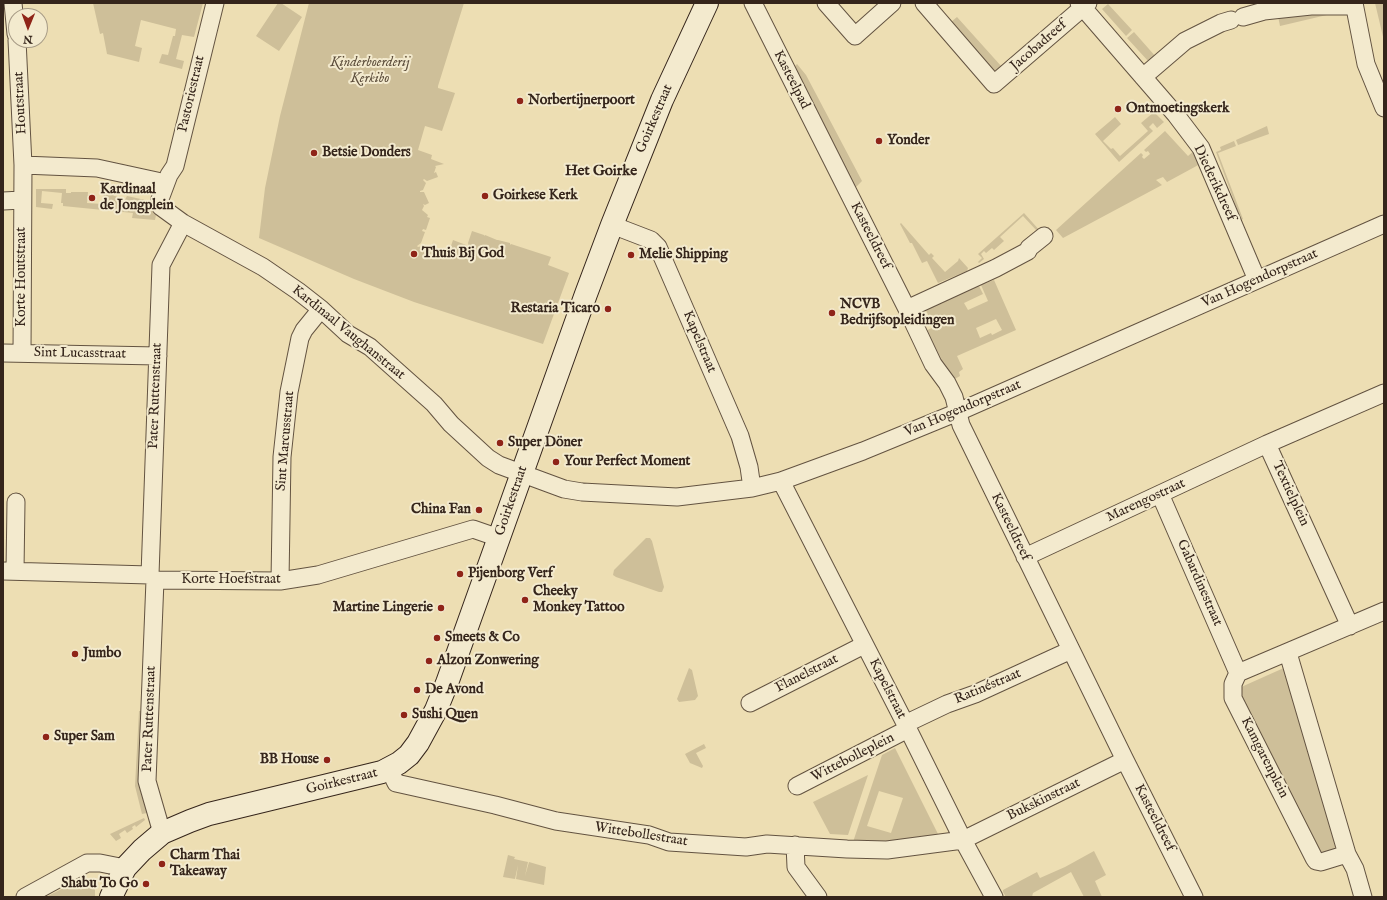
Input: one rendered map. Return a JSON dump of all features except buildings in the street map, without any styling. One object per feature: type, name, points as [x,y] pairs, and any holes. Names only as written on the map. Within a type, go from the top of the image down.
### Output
[{"type":"street","name":"Pastoriestraat","points":[[166,183],[175,166],[215,3]]},
{"type":"street","name":"Goirkestraat","points":[[111,897],[125,868],[142,850],[162,833],[209,814],[373,775],[392,776],[425,732],[436,710],[462,644],[586,294],[612,225],[662,100],[707,3]]},
{"type":"street","name":"Kasteelpad","points":[[753,3],[830,157]]},
{"type":"street","points":[[826,3],[856,36],[892,3]]},
{"type":"street","name":"Jacobadreef","points":[[924,3],[994,84],[1083,4]]},
{"type":"street","name":"Diederikdreef","points":[[1083,4],[1176,115],[1201,148],[1256,280]]},
{"type":"street","points":[[1143,77],[1185,41],[1221,23],[1264,11],[1311,6],[1354,4],[1366,64],[1384,108]]},
{"type":"street","name":"Houtstraat","points":[[16,48],[23,165]]},
{"type":"street","name":"Kasteeldreef","points":[[830,157],[907,309],[933,364],[947,383],[954,397],[961,425],[1125,760],[1194,897]]},
{"type":"street","points":[[3,201],[22,200],[23,165],[97,168],[166,183]]},
{"type":"street","name":"Kardinaal Vaughanstraat","points":[[166,183],[160,199],[161,207],[183,223],[263,267],[298,291],[321,309],[348,334],[370,347],[434,404],[451,424],[488,458],[499,465],[522,474]]},
{"type":"street","name":"Korte Houtstraat","points":[[22,200],[22,353]]},
{"type":"street","name":"Pater Ruttenstraat","points":[[162,833],[147,781],[161,265],[183,223]]},
{"type":"street","name":"Van Hogendorpstraat","points":[[522,474],[564,489],[582,492],[677,497],[752,488],[781,481],[863,451],[958,412],[1384,224]]},
{"type":"street","name":"Kapelstraat","points":[[612,225],[651,240],[658,247],[740,436],[749,467],[752,488]]},
{"type":"street","points":[[907,309],[1028,252],[1029,248],[1044,236]]},
{"type":"street","name":"Sint Marcusstraat","points":[[280,581],[282,457],[289,392],[302,334],[321,309]]},
{"type":"street","name":"Sint Lucasstraat","points":[[3,353],[158,356]]},
{"type":"street","name":"Textielplein","points":[[1350,626],[1267,444],[1384,393]]},
{"type":"street","name":"Marengostraat","points":[[1025,557],[1267,444]]},
{"type":"street","name":"Kapelstraat","points":[[781,481],[963,840],[994,897]]},
{"type":"street","name":"Gabardinestraat","points":[[1160,494],[1238,673]]},
{"type":"street","points":[[9,571],[16,502]]},
{"type":"street","name":"Korte Hoefstraat","points":[[9,571],[280,581],[324,573],[473,529],[500,538]]},
{"type":"street","points":[[1238,673],[1384,611]]},
{"type":"street","name":"Flanelstraat","points":[[750,703],[864,645]]},
{"type":"street","name":"Ratinéstraat","points":[[906,727],[947,704],[975,694],[1071,650]]},
{"type":"street","points":[[1288,653],[1347,854],[1355,869],[1363,897]]},
{"type":"street","name":"Kamgarenplein","points":[[1238,673],[1233,684],[1233,698],[1314,858],[1316,861],[1321,862],[1347,854]]},
{"type":"street","name":"Wittebolleplein","points":[[798,786],[906,727]]},
{"type":"street","name":"Bukskinstraat","points":[[963,840],[1125,760]]},
{"type":"street","name":"Wittebollestraat","points":[[392,776],[556,821],[649,835],[669,842],[746,847],[767,844],[887,850],[963,840]]},
{"type":"street","points":[[795,845],[796,866],[818,897]]},
{"type":"street","points":[[26,897],[86,863],[100,863],[125,868]]},
{"type":"green space","points":[[93,3],[203,3],[194,37],[182,35],[176,59],[184,61],[182,69],[159,63],[162,54],[168,55],[176,29],[141,20],[135,46],[142,48],[139,62],[107,54],[103,33],[100,34]]},
{"type":"green space","points":[[278,3],[281,3],[302,17],[279,51],[256,36]]},
{"type":"green space","name":"Kinderboerderij Kerkibo","points":[[309,3],[464,3],[438,86],[438,88],[455,93],[442,131],[425,126],[418,150],[432,155],[431,159],[444,164],[435,166],[434,173],[436,172],[438,177],[427,181],[424,179],[423,180],[426,183],[423,190],[420,192],[424,192],[429,203],[425,205],[423,204],[424,206],[422,210],[428,215],[427,217],[430,218],[426,230],[423,229],[422,231],[425,232],[421,243],[417,246],[422,246],[447,254],[449,258],[451,257],[449,252],[453,240],[466,245],[468,248],[472,231],[510,243],[510,245],[511,244],[551,257],[548,265],[569,273],[543,344],[414,302],[354,279],[259,238],[265,188],[280,116]]},
{"type":"green space","points":[[1375,3],[1384,3],[1384,41]]},
{"type":"green space","points":[[1108,4],[1132,30],[1126,36],[1102,9]]},
{"type":"green space","points":[[1291,13],[1331,14],[1280,26],[1278,16]]},
{"type":"green space","points":[[957,17],[1002,67],[999,70],[994,70],[990,67],[951,22]]},
{"type":"green space","points":[[1134,32],[1156,57],[1149,62],[1127,38]]},
{"type":"green space","points":[[797,64],[806,75],[862,181],[853,190],[793,68]]},
{"type":"green space","points":[[1154,112],[1164,122],[1157,128],[1153,123],[1149,127],[1153,131],[1119,162],[1095,134],[1115,117],[1121,124],[1103,141],[1111,149],[1113,148],[1120,156],[1148,131],[1141,123]]},
{"type":"green space","points":[[1267,126],[1269,134],[1238,145],[1236,140]]},
{"type":"green space","points":[[1165,131],[1188,156],[1196,149],[1202,163],[1167,182],[1163,177],[1156,180],[1162,185],[1063,238],[1056,230],[1141,153],[1144,159],[1150,154],[1148,151],[1146,152],[1144,150]]},
{"type":"green space","points":[[1234,141],[1236,146],[1218,153],[1243,219],[1241,220],[1216,152],[1221,150],[1220,147]]},
{"type":"green space","points":[[36,189],[66,189],[66,193],[88,192],[87,203],[102,204],[104,194],[110,194],[125,200],[127,196],[150,201],[151,209],[156,215],[155,220],[132,218],[133,213],[63,206],[63,203],[61,203],[62,193],[42,191],[41,203],[53,204],[52,209],[36,207]]},
{"type":"green space","points":[[1024,213],[1041,232],[1037,231],[1023,216],[1000,237],[1004,241],[994,250],[992,248],[986,253],[984,251],[981,254],[984,259],[979,263],[978,262],[982,258],[978,254]]},
{"type":"green space","points":[[901,223],[929,255],[931,253],[934,256],[932,258],[945,272],[958,261],[959,258],[968,268],[967,271],[938,283],[927,261],[922,263],[900,224]]},
{"type":"green space","points":[[994,280],[1016,330],[957,356],[963,369],[959,372],[960,376],[953,380],[923,332],[934,327],[925,308],[979,286],[983,294],[964,303],[968,310],[988,301],[981,285]],"holes":[[[996,319],[1002,330],[992,335],[991,333],[980,338],[976,328]]]},
{"type":"green space","points":[[646,538],[650,538],[652,541],[664,587],[662,592],[613,575],[614,570]]},
{"type":"green space","points":[[1286,667],[1310,743],[1306,745],[1308,753],[1313,751],[1340,847],[1322,857],[1240,700],[1239,688]]},
{"type":"green space","points":[[689,668],[692,670],[698,696],[695,700],[679,702],[677,699]]},
{"type":"green space","points":[[139,711],[144,711],[147,813],[142,814],[135,786]]},
{"type":"green space","points":[[704,744],[706,748],[696,753],[703,766],[702,768],[690,763],[685,754]]},
{"type":"green space","points":[[895,748],[938,834],[936,836],[878,842],[853,842],[882,755]],"holes":[[[879,791],[903,798],[891,833],[867,826]]]},
{"type":"green space","points":[[868,775],[848,835],[830,834],[813,802]]},
{"type":"green space","points":[[144,818],[145,820],[136,827],[135,825],[132,827],[133,829],[127,833],[125,830],[119,834],[121,838],[116,841],[110,834]]},
{"type":"green space","points":[[1094,851],[1106,875],[1095,881],[1102,897],[1084,897],[1071,872],[1033,893],[1032,897],[1006,897],[1003,892],[1003,890],[1037,872],[1040,878],[1065,867]]},
{"type":"green space","points":[[508,855],[515,857],[514,859],[528,862],[525,876],[529,862],[546,867],[544,885],[516,879],[518,865],[515,879],[503,877]]},
{"type":"green space","points":[[81,879],[87,880],[92,884],[95,890],[95,897],[46,897]]},
{"type":"place","name":"Norbertijnerpoort","points":[[520,101]]},
{"type":"place","name":"Ontmoetingskerk","points":[[1118,109]]},
{"type":"place","name":"Yonder","points":[[879,141]]},
{"type":"place","name":"Betsie Donders","points":[[314,153]]},
{"type":"place","name":"Goirkese Kerk","points":[[485,196]]},
{"type":"place","name":"Kardinaal de Jongplein","points":[[92,198]]},
{"type":"place","name":"Thuis Bij God","points":[[414,254]]},
{"type":"place","name":"Melie Shipping","points":[[631,255]]},
{"type":"place","name":"Restaria Ticaro","points":[[608,309]]},
{"type":"place","name":"NCVB Bedrijfsopleidingen","points":[[832,313]]},
{"type":"place","name":"Super Döner","points":[[500,443]]},
{"type":"place","name":"Your Perfect Moment","points":[[556,462]]},
{"type":"place","name":"China Fan","points":[[479,510]]},
{"type":"place","name":"Pijenborg Verf","points":[[460,574]]},
{"type":"place","name":"Cheeky Monkey Tattoo","points":[[525,600]]},
{"type":"place","name":"Martine Lingerie","points":[[441,608]]},
{"type":"place","name":"Smeets & Co","points":[[437,638]]},
{"type":"place","name":"Jumbo","points":[[75,654]]},
{"type":"place","name":"Alzon Zonwering","points":[[429,661]]},
{"type":"place","name":"De Avond","points":[[417,690]]},
{"type":"place","name":"Sushi Quen","points":[[404,715]]},
{"type":"place","name":"Super Sam","points":[[46,737]]},
{"type":"place","name":"BB House","points":[[327,760]]},
{"type":"place","name":"Charm Thai Takeaway","points":[[162,864]]},
{"type":"place","name":"Shabu To Go","points":[[146,884]]},
{"type":"district","name":"Het Goirke","points":[[601,172]]}]
